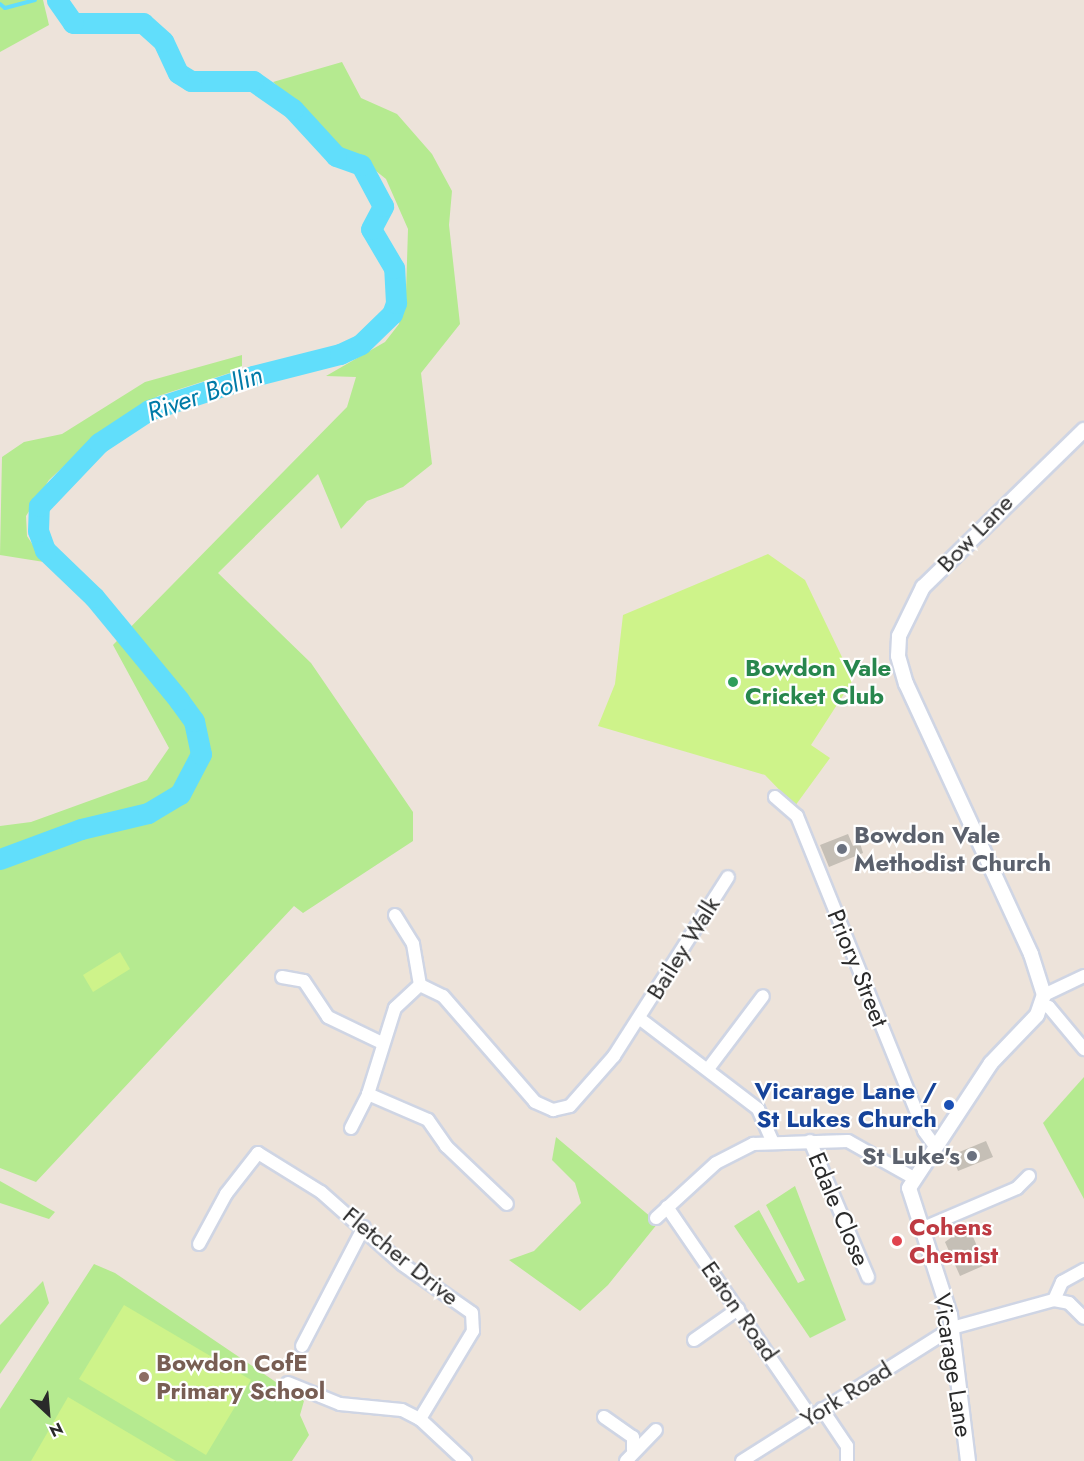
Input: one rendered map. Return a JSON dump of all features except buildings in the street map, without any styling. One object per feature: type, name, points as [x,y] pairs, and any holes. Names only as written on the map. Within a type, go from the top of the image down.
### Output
[{"type":"street","name":"Bow Lane","points":[[1043,1000],[1035,963],[906,684],[898,656],[905,616],[923,587],[1006,501],[1084,430]]},
{"type":"street","name":"Priory Street","points":[[775,796],[797,816],[924,1131],[934,1145]]},
{"type":"street","name":"Bailey Walk","points":[[420,985],[443,996],[545,1109],[570,1106],[577,1100],[639,1018],[728,877]]},
{"type":"street","points":[[351,1128],[368,1094],[380,1042],[395,1008],[420,985],[413,944],[395,915]]},
{"type":"street","points":[[656,1218],[735,1151],[773,1143],[848,1141],[912,1177],[992,1063],[1019,1036],[1043,1000],[1084,976]]},
{"type":"street","points":[[282,977],[304,981],[328,1017],[380,1042]]},
{"type":"street","points":[[708,1069],[763,996]]},
{"type":"street","points":[[1043,1000],[1084,1049]]},
{"type":"street","points":[[639,1018],[758,1109],[773,1143]]},
{"type":"street","points":[[368,1094],[428,1120],[446,1146],[507,1204]]},
{"type":"street","name":"Edale Close","points":[[810,1141],[868,1277]]},
{"type":"street","name":"Fletcher Drive","points":[[199,1244],[226,1194],[258,1153],[321,1192],[364,1227],[402,1264],[472,1313],[473,1331],[420,1419]]},
{"type":"street","points":[[921,1229],[1017,1188],[1029,1176]]},
{"type":"street","name":"Vicarage Lane","points":[[912,1177],[909,1199],[921,1229],[952,1329],[968,1461]]},
{"type":"street","name":"Eaton Road","points":[[668,1207],[811,1417]]},
{"type":"street","points":[[302,1346],[364,1227]]},
{"type":"street","points":[[1084,1270],[1062,1282],[1054,1300],[1069,1303],[1084,1318]]},
{"type":"street","name":"York Road","points":[[742,1461],[952,1329],[1054,1300]]},
{"type":"street","points":[[694,1340],[738,1310]]},
{"type":"street","points":[[288,1383],[340,1404],[386,1406],[420,1419],[465,1461]]},
{"type":"street","points":[[822,1409],[847,1446],[848,1461]]},
{"type":"street","points":[[604,1417],[633,1437],[630,1456]]},
{"type":"street","points":[[630,1456],[656,1430]]},
{"type":"green space","points":[[0,0],[43,0],[49,25],[0,52]]},
{"type":"green space","points":[[342,62],[361,98],[397,114],[432,154],[452,191],[449,225],[460,324],[421,373],[432,464],[403,487],[367,501],[341,529],[318,474],[218,573],[311,663],[413,812],[413,841],[303,913],[294,906],[36,1182],[0,1168],[0,826],[31,822],[147,780],[169,748],[113,645],[347,407],[356,377],[326,376],[385,342],[399,324],[406,293],[408,229],[386,179],[361,159],[337,151],[320,124],[273,82]]},
{"type":"green space","points":[[242,355],[242,369],[158,396],[93,439],[49,480],[26,516],[27,536],[44,562],[0,555],[2,457],[24,442],[62,434],[145,382]]},
{"type":"green space","name":"Bowdon Vale Cricket Club","points":[[768,554],[805,580],[853,680],[811,745],[830,758],[795,806],[765,775],[598,726],[615,684],[623,615]]},
{"type":"green space","points":[[120,952],[130,969],[93,992],[83,975]]},
{"type":"green space","points":[[1084,1077],[1084,1199],[1043,1123]]},
{"type":"green space","points":[[556,1137],[658,1223],[608,1285],[580,1311],[509,1260],[534,1251],[581,1203],[575,1183],[552,1160]]},
{"type":"green space","points":[[0,1181],[55,1212],[49,1219],[0,1203]]},
{"type":"green space","points":[[795,1186],[846,1320],[810,1338],[734,1226],[759,1210],[798,1283],[805,1280],[766,1205]]},
{"type":"green space","name":"Bowdon CofE Primary School","points":[[94,1264],[115,1273],[304,1401],[300,1415],[309,1435],[292,1461],[0,1461],[0,1409]]},
{"type":"green space","points":[[43,1281],[49,1303],[0,1374],[0,1325]]},
{"type":"green space","points":[[124,1305],[251,1380],[206,1455],[79,1379]]},
{"type":"green space","points":[[68,1397],[176,1461],[31,1461]]},
{"type":"waterway","points":[[0,4],[5,8],[35,0]]},
{"type":"waterway","name":"River Bollin","points":[[0,859],[81,829],[148,813],[180,794],[201,754],[194,721],[179,700],[94,597],[45,550],[38,531],[39,506],[99,443],[149,410],[253,376],[340,354],[361,344],[392,314],[396,303],[394,268],[371,229],[383,206],[361,165],[336,156],[293,109],[253,81],[191,81],[178,73],[163,41],[143,23],[73,23],[57,0]]},
{"type":"place","name":"Bowdon Vale Cricket Club","points":[[733,682]]},
{"type":"place","name":"Bowdon Vale Methodist Church","points":[[842,849]]},
{"type":"place","name":"Vicarage Lane / St Lukes Church","points":[[949,1105]]},
{"type":"place","name":"St Luke's","points":[[972,1156]]},
{"type":"place","name":"Cohens Chemist","points":[[897,1241]]},
{"type":"place","name":"Bowdon CofE Primary School","points":[[144,1377]]}]
